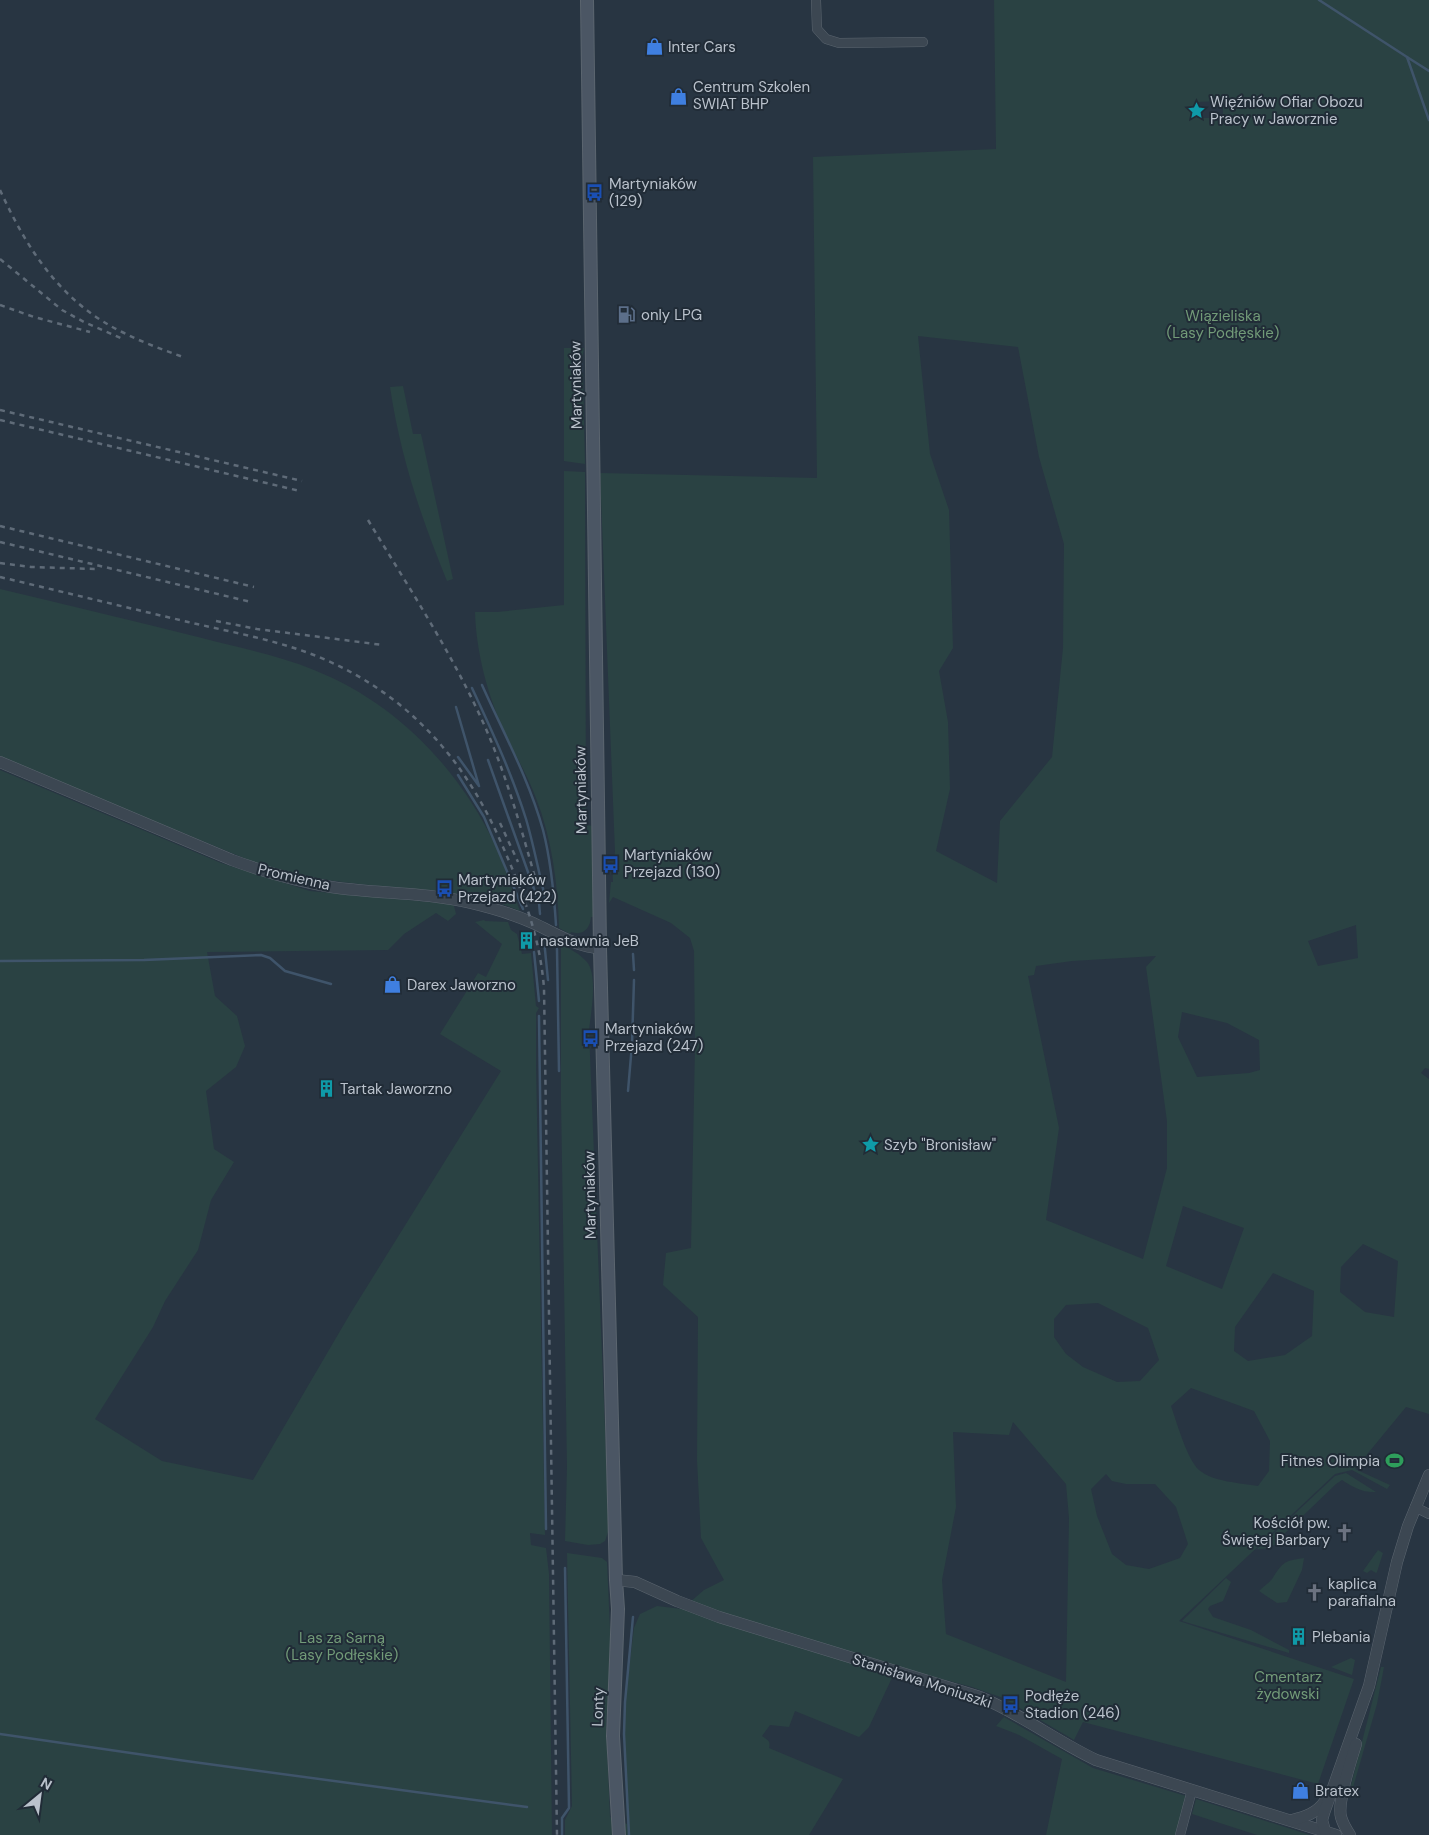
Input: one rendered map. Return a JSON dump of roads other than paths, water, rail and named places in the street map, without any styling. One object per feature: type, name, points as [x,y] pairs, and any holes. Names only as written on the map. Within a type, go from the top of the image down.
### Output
[{"type":"main road","name":"Martyniaków","points":[[587,0],[600,948],[616,1580]]},
{"type":"main road","name":"Lonty","points":[[616,1580],[618,1609],[613,1736],[618,1835]]},
{"type":"street","points":[[816,0],[817,29],[826,39],[840,42],[923,42]]},
{"type":"street","name":"Promienna","points":[[0,762],[232,860],[265,872],[298,881],[333,887],[434,896],[464,901],[512,915],[585,947],[600,948]]},
{"type":"street","points":[[1324,1831],[1335,1818],[1342,1798],[1397,1562],[1415,1507],[1429,1475]]},
{"type":"street","points":[[1415,1507],[1429,1514]]},
{"type":"street","name":"Stanisława Moniuszki","points":[[616,1580],[635,1582],[719,1617],[980,1697],[1011,1712],[1096,1760],[1336,1835]]},
{"type":"street","points":[[1324,1831],[1322,1820],[1330,1794],[1356,1727],[1369,1686]]},
{"type":"street","points":[[1180,1835],[1192,1790]]},
{"type":"street","points":[[1292,1820],[1314,1813],[1330,1794]]},
{"type":"street","points":[[1342,1798],[1340,1815],[1350,1835]]},
{"type":"water","points":[[582,360],[583,373],[571,373],[571,361]]},
{"type":"waterway","points":[[1319,0],[1407,57],[1429,120]]},
{"type":"waterway","points":[[1407,57],[1429,71]]},
{"type":"waterway","points":[[482,685],[531,792],[543,830],[550,865],[556,925]]},
{"type":"waterway","points":[[472,688],[501,753],[526,819],[546,901]]},
{"type":"waterway","points":[[456,707],[479,786],[458,757]]},
{"type":"waterway","points":[[488,760],[539,903],[540,914]]},
{"type":"waterway","points":[[458,775],[484,817],[523,909]]},
{"type":"waterway","points":[[544,940],[548,980]]},
{"type":"waterway","points":[[557,949],[559,1071]]},
{"type":"waterway","points":[[534,952],[539,1001]]},
{"type":"waterway","points":[[633,954],[634,970]]},
{"type":"waterway","points":[[0,961],[144,960],[261,955],[270,958],[285,971],[331,984]]},
{"type":"waterway","points":[[628,1091],[634,980]]},
{"type":"waterway","points":[[539,1016],[546,1529]]},
{"type":"waterway","points":[[562,1835],[562,1818],[569,1808],[565,1568]]},
{"type":"waterway","points":[[629,1835],[624,1734],[633,1617]]},
{"type":"waterway","points":[[0,1734],[527,1807]]},
{"type":"railway","points":[[0,190],[22,234],[50,274],[65,291],[103,322],[126,334],[183,357]]},
{"type":"railway","points":[[0,259],[62,310],[123,339]]},
{"type":"railway","points":[[0,305],[34,317],[90,332]]},
{"type":"railway","points":[[0,410],[302,481]]},
{"type":"railway","points":[[0,420],[300,491]]},
{"type":"railway","points":[[368,520],[460,675],[486,729],[509,790],[540,895]]},
{"type":"railway","points":[[0,526],[254,587]]},
{"type":"railway","points":[[0,542],[251,602]]},
{"type":"railway","points":[[0,563],[31,567],[95,569]]},
{"type":"railway","points":[[0,577],[270,641],[319,657],[351,672],[407,710],[431,733],[452,758],[471,786],[488,815],[503,847],[535,933],[544,988],[557,1835]]},
{"type":"railway","points":[[216,621],[257,629],[383,645]]},
{"type":"railway","points":[[500,823],[518,862]]},
{"type":"place","name":"Inter Cars","points":[[654,47]]},
{"type":"place","name":"Centrum Szkolen SWIAT BHP","points":[[679,96]]},
{"type":"place","name":"Więźniów Ofiar Obozu Pracy w Jaworznie","points":[[1196,111]]},
{"type":"place","name":"Martyniaków (129)","points":[[595,193]]},
{"type":"place","name":"only LPG","points":[[627,315]]},
{"type":"place","name":"Martyniaków Przejazd (130)","points":[[610,864]]},
{"type":"place","name":"Martyniaków Przejazd (422)","points":[[444,889]]},
{"type":"place","name":"nastawnia JeB","points":[[526,941]]},
{"type":"place","name":"Darex Jaworzno","points":[[393,985]]},
{"type":"place","name":"Martyniaków Przejazd (247)","points":[[591,1038]]},
{"type":"place","name":"Tartak Jaworzno","points":[[326,1089]]},
{"type":"place","name":"Szyb \"Bronisław\"","points":[[870,1145]]},
{"type":"place","name":"Fitnes Olimpia","points":[[1394,1461]]},
{"type":"place","name":"Kościół pw. Świętej Barbary","points":[[1344,1532]]},
{"type":"place","name":"kaplica parafialna","points":[[1314,1593]]},
{"type":"place","name":"Plebania","points":[[1298,1637]]},
{"type":"place","name":"Podłęże Stadion (246)","points":[[1011,1705]]},
{"type":"place","name":"Bratex","points":[[1301,1791]]},
{"type":"park label","name":"Wiązieliska (Lasy Podłęskie)","points":[[1223,324]]},
{"type":"park label","name":"Las za Sarną (Lasy Podłęskie)","points":[[342,1646]]},
{"type":"park label","name":"Cmentarz żydowski","points":[[1288,1686]]}]
